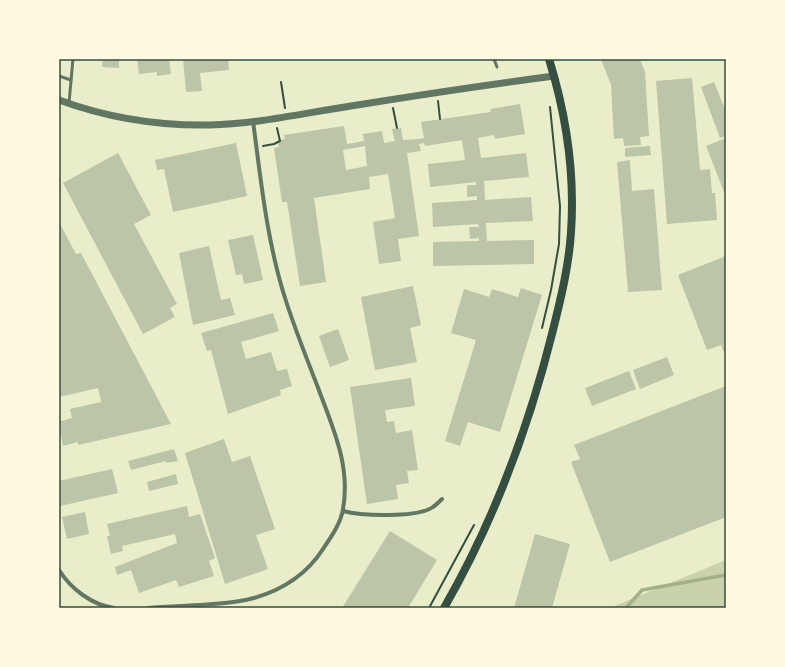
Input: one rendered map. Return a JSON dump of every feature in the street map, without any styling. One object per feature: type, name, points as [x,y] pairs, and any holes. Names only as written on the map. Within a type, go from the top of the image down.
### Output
[{"type":"main road","points":[[444,608],[480,541],[494,511],[543,371],[563,291],[571,232],[572,197],[567,136],[549,59]]},
{"type":"street","points":[[59,100],[97,113],[163,124],[211,125],[253,121],[436,92],[554,76]]},
{"type":"street","points":[[148,608],[238,600],[266,594],[285,585],[298,577],[318,558],[330,538],[343,511],[346,486],[340,445],[282,288],[266,216],[253,121]]},
{"type":"street","points":[[343,511],[367,515],[420,512],[432,508],[442,499]]},
{"type":"street","points":[[59,570],[78,591],[94,603],[114,608]]},
{"type":"lane","points":[[69,104],[73,59]]},
{"type":"lane","points":[[494,59],[497,67]]},
{"type":"lane","points":[[59,76],[71,80]]},
{"type":"path","points":[[281,82],[286,115]]},
{"type":"path","points":[[436,92],[440,119]]},
{"type":"path","points":[[392,99],[397,128]]},
{"type":"path","points":[[540,334],[551,290],[559,244],[560,206],[550,112],[551,104]]},
{"type":"path","points":[[256,147],[274,144],[280,141],[276,117]]},
{"type":"path","points":[[429,608],[476,522]]},
{"type":"green space","points":[[726,560],[726,608],[612,608],[612,607]]},
{"type":"building","points":[[103,59],[119,59],[119,68],[102,67]]},
{"type":"building","points":[[137,59],[169,59],[171,74],[157,76],[157,72],[139,74]]},
{"type":"building","points":[[183,59],[228,59],[229,70],[200,73],[202,91],[186,92]]},
{"type":"building","points":[[601,59],[640,59],[645,72],[649,136],[640,137],[641,145],[624,146],[623,138],[614,139],[611,85]]},
{"type":"building","points":[[692,78],[700,170],[710,169],[712,193],[715,193],[717,220],[667,224],[656,81]]},
{"type":"building","points":[[714,82],[726,112],[726,136],[720,138],[701,87]]},
{"type":"building","points":[[520,104],[525,134],[495,139],[494,135],[478,138],[481,158],[526,153],[529,177],[484,181],[485,200],[531,197],[533,221],[486,223],[487,241],[534,240],[534,264],[433,266],[433,242],[479,241],[479,238],[470,239],[469,227],[479,227],[478,224],[433,227],[432,203],[477,200],[477,196],[467,197],[467,185],[476,185],[476,182],[430,187],[428,164],[465,160],[462,140],[425,146],[424,143],[419,144],[421,151],[407,153],[419,236],[398,239],[401,261],[379,264],[373,222],[395,218],[388,174],[369,177],[370,189],[314,198],[326,282],[300,286],[287,202],[282,202],[274,148],[279,147],[278,144],[281,140],[285,139],[284,135],[344,126],[347,144],[364,141],[363,134],[382,131],[384,143],[395,141],[392,129],[401,128],[403,140],[419,139],[424,138],[421,122],[491,112],[490,109]],"holes":[[[365,146],[367,166],[346,170],[343,150]]]},
{"type":"building","points":[[726,138],[726,197],[706,146]]},
{"type":"building","points":[[236,143],[247,196],[173,212],[164,169],[157,170],[155,160]]},
{"type":"building","points":[[650,146],[651,155],[625,157],[625,148]]},
{"type":"building","points":[[118,153],[151,215],[134,224],[177,304],[170,308],[175,317],[143,334],[63,183]]},
{"type":"building","points":[[630,160],[632,191],[654,189],[662,290],[628,292],[617,162]]},
{"type":"building","points":[[59,222],[76,254],[81,253],[171,424],[78,445],[78,442],[63,446],[59,422],[72,418],[70,409],[101,402],[98,388],[59,397]]},
{"type":"building","points":[[253,235],[263,280],[244,284],[242,274],[236,275],[228,240]]},
{"type":"building","points":[[209,246],[221,300],[230,298],[235,315],[193,325],[179,253]]},
{"type":"building","points":[[726,256],[726,343],[724,343],[726,357],[721,345],[707,350],[678,275]]},
{"type":"building","points":[[413,286],[421,325],[410,328],[417,362],[375,370],[361,297]]},
{"type":"building","points":[[521,288],[542,295],[500,432],[468,422],[460,446],[445,441],[476,340],[451,333],[464,289],[489,297],[492,289],[518,297]]},
{"type":"building","points":[[273,313],[279,331],[241,342],[246,359],[271,352],[277,371],[287,369],[292,386],[280,390],[281,395],[228,414],[211,350],[207,351],[201,333]]},
{"type":"building","points":[[338,329],[349,360],[330,367],[319,336]]},
{"type":"building","points":[[667,357],[674,375],[640,389],[633,370]]},
{"type":"building","points":[[629,371],[636,389],[592,406],[585,388]]},
{"type":"building","points":[[411,378],[415,406],[385,410],[387,422],[394,421],[396,433],[412,430],[418,470],[407,471],[409,483],[396,485],[398,499],[367,504],[350,387]]},
{"type":"building","points":[[726,386],[726,517],[610,562],[571,462],[580,459],[574,445]]},
{"type":"building","points":[[224,439],[232,462],[250,456],[275,529],[256,535],[268,569],[225,584],[185,453]]},
{"type":"building","points":[[174,449],[178,461],[166,463],[166,461],[131,470],[128,461]]},
{"type":"building","points":[[112,469],[118,493],[60,506],[59,481]]},
{"type":"building","points":[[176,474],[178,484],[149,491],[147,482]]},
{"type":"building","points":[[187,506],[189,517],[200,514],[215,558],[209,561],[214,576],[179,587],[176,580],[139,593],[131,570],[117,575],[115,567],[177,543],[175,534],[122,546],[123,551],[111,554],[107,536],[110,536],[107,524]]},
{"type":"building","points":[[85,512],[89,534],[67,539],[62,517]]},
{"type":"building","points":[[390,531],[437,560],[408,608],[342,608]]},
{"type":"building","points":[[535,534],[570,544],[552,608],[514,608]]},
{"type":"waterway","points":[[626,608],[642,590],[726,575]]}]
